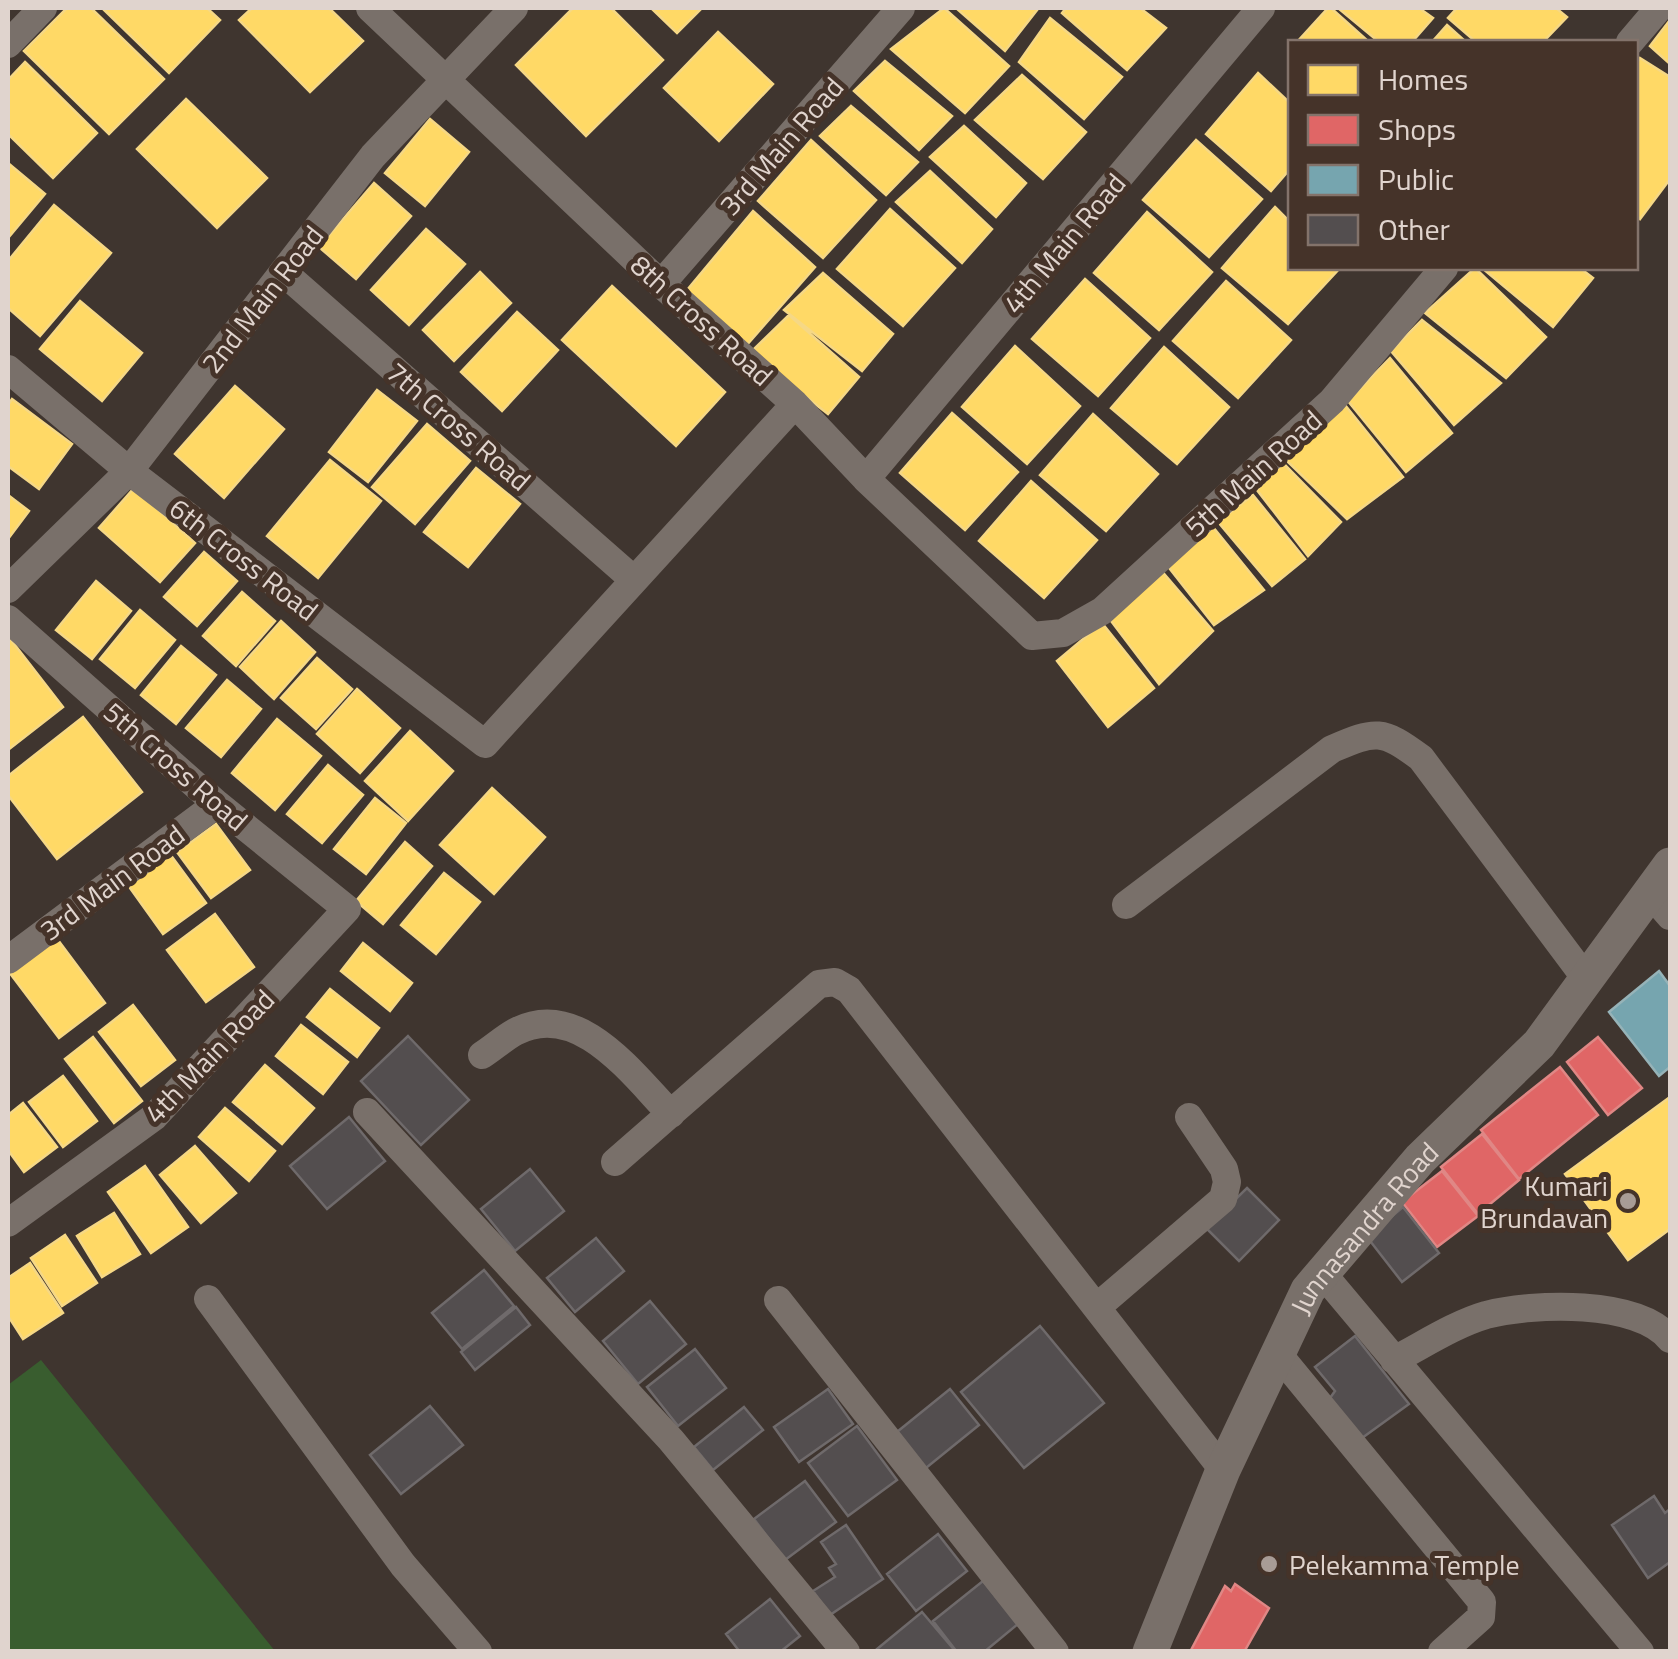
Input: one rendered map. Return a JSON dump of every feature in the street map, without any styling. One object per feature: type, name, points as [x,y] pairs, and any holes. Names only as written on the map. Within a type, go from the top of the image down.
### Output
[{"type":"street","points":[[8,44],[43,8]]},
{"type":"street","name":"8th Cross Road","points":[[370,8],[661,284],[795,404],[866,479],[1032,636]]},
{"type":"street","name":"2nd Main Road","points":[[8,588],[129,471],[373,156],[514,8]]},
{"type":"street","name":"3rd Main Road","points":[[661,284],[901,8]]},
{"type":"street","name":"4th Main Road","points":[[866,479],[1261,8]]},
{"type":"street","points":[[1632,40],[1660,8]]},
{"type":"street","name":"5th Main Road","points":[[1032,636],[1063,633],[1102,611],[1332,401],[1442,270]]},
{"type":"street","name":"7th Cross Road","points":[[283,272],[634,580]]},
{"type":"street","name":"6th Cross Road","points":[[8,369],[129,471],[485,744],[634,580]]},
{"type":"street","points":[[634,580],[795,404]]},
{"type":"street","name":"5th Cross Road","points":[[8,619],[217,804],[346,910]]},
{"type":"street","points":[[1126,904],[1332,749],[1366,735],[1392,736],[1421,758],[1587,980]]},
{"type":"street","name":"3rd Main Road","points":[[8,960],[217,804]]},
{"type":"street","name":"Junnasandra Road","points":[[1150,1652],[1224,1470],[1308,1290],[1420,1159],[1539,1044],[1587,980],[1664,892]]},
{"type":"street","name":"4th Main Road","points":[[8,1222],[154,1117],[346,910]]},
{"type":"street","points":[[615,1162],[819,984],[836,982],[849,990],[1224,1470]]},
{"type":"street","points":[[482,1055],[518,1030],[553,1024],[577,1029],[610,1051],[670,1114]]},
{"type":"street","points":[[367,1112],[671,1440],[846,1652]]},
{"type":"street","points":[[1097,1307],[1222,1199],[1227,1182],[1224,1169],[1188,1117]]},
{"type":"street","points":[[1322,1274],[1640,1652]]},
{"type":"street","points":[[208,1299],[403,1565],[478,1652]]},
{"type":"street","points":[[778,1300],[1055,1652]]},
{"type":"street","points":[[1394,1360],[1484,1316],[1539,1308],[1628,1312],[1660,1326],[1670,1340]]},
{"type":"street","points":[[1278,1354],[1482,1602],[1481,1616],[1442,1652]]},
{"type":"green space","points":[[41,1360],[275,1651],[8,1651],[8,1385]]},
{"type":"building: Homes","points":[[67,8],[91,8],[164,79],[109,134],[24,51]]},
{"type":"building: Homes","points":[[102,8],[207,8],[220,20],[169,73]]},
{"type":"building: Homes","points":[[252,8],[329,8],[363,41],[310,92],[239,20]]},
{"type":"building: Homes","points":[[573,8],[611,8],[663,60],[586,136],[516,65]]},
{"type":"building: Homes","points":[[651,8],[702,8],[677,33]]},
{"type":"building: Homes","points":[[944,8],[1009,66],[965,113],[891,49]]},
{"type":"building: Homes","points":[[956,8],[1035,8],[1037,10],[1005,51]]},
{"type":"building: Homes","points":[[1066,8],[1140,8],[1166,28],[1127,70],[1062,13]]},
{"type":"building: Homes","points":[[1331,8],[1367,40],[1299,40]]},
{"type":"building: Homes","points":[[1338,8],[1419,8],[1433,18],[1414,40],[1377,40]]},
{"type":"building: Homes","points":[[1457,8],[1556,8],[1567,17],[1545,40],[1474,40],[1448,18]]},
{"type":"building: Homes","points":[[1050,18],[1122,77],[1084,119],[1019,62]]},
{"type":"building: Homes","points":[[1670,20],[1670,64],[1650,46]]},
{"type":"building: Homes","points":[[1447,25],[1464,40],[1434,40]]},
{"type":"building: Homes","points":[[718,32],[773,84],[719,141],[664,88]]},
{"type":"building: Homes","points":[[1640,58],[1670,77],[1670,179],[1640,219],[1638,217]]},
{"type":"building: Homes","points":[[885,61],[952,116],[919,150],[854,91]]},
{"type":"building: Homes","points":[[25,62],[97,133],[53,178],[8,134],[8,80]]},
{"type":"building: Homes","points":[[1258,73],[1288,101],[1288,171],[1271,191],[1206,134]]},
{"type":"building: Homes","points":[[1022,75],[1086,132],[1043,179],[975,120]]},
{"type":"building: Homes","points":[[186,99],[267,178],[217,228],[137,149]]},
{"type":"building: Homes","points":[[851,106],[918,162],[886,195],[820,136]]},
{"type":"building: Homes","points":[[430,119],[469,152],[425,206],[385,173]]},
{"type":"building: Homes","points":[[964,126],[1026,183],[996,217],[930,157]]},
{"type":"building: Homes","points":[[811,140],[876,200],[823,258],[758,201]]},
{"type":"building: Homes","points":[[1196,140],[1262,199],[1209,257],[1143,200]]},
{"type":"building: Homes","points":[[8,163],[45,194],[8,238]]},
{"type":"building: Homes","points":[[930,171],[992,229],[962,263],[896,202]]},
{"type":"building: Homes","points":[[374,183],[411,216],[356,279],[319,247]]},
{"type":"building: Homes","points":[[54,205],[111,253],[40,336],[8,308],[8,261]]},
{"type":"building: Homes","points":[[1275,207],[1288,220],[1288,270],[1338,270],[1288,324],[1222,268]]},
{"type":"building: Homes","points":[[890,209],[955,268],[903,326],[837,269]]},
{"type":"building: Homes","points":[[753,211],[815,267],[745,347],[682,296]]},
{"type":"building: Homes","points":[[1147,212],[1212,272],[1159,330],[1094,273]]},
{"type":"building: Homes","points":[[426,229],[465,264],[409,325],[371,290]]},
{"type":"building: Homes","points":[[1477,270],[1546,337],[1506,378],[1425,313]]},
{"type":"building: Homes","points":[[1484,270],[1583,270],[1593,278],[1553,327]]},
{"type":"building: Homes","points":[[480,272],[511,303],[454,361],[423,330]]},
{"type":"building: Homes","points":[[823,273],[893,334],[862,371],[784,310]]},
{"type":"building: Homes","points":[[1085,279],[1150,338],[1098,396],[1032,339]]},
{"type":"building: Homes","points":[[1226,281],[1291,340],[1238,398],[1173,341]]},
{"type":"building: Homes","points":[[612,286],[725,392],[676,446],[562,340]]},
{"type":"building: Homes","points":[[80,301],[142,353],[102,401],[40,349]]},
{"type":"building: Homes","points":[[517,312],[558,350],[502,411],[461,372]]},
{"type":"building: Homes","points":[[789,315],[859,377],[828,414],[750,353]]},
{"type":"building: Homes","points":[[1422,320],[1501,383],[1454,425],[1391,351]]},
{"type":"building: Homes","points":[[1015,346],[1080,406],[1027,464],[962,407]]},
{"type":"building: Homes","points":[[1164,347],[1229,407],[1177,464],[1111,408]]},
{"type":"building: Homes","points":[[1390,358],[1452,433],[1406,472],[1348,401]]},
{"type":"building: Homes","points":[[235,386],[284,429],[224,498],[175,454]]},
{"type":"building: Homes","points":[[377,390],[417,421],[368,482],[329,452]]},
{"type":"building: Homes","points":[[12,399],[72,444],[39,489],[8,466],[8,405]]},
{"type":"building: Homes","points":[[1345,405],[1403,477],[1347,519],[1286,460]]},
{"type":"building: Homes","points":[[952,413],[1018,472],[965,530],[900,473]]},
{"type":"building: Homes","points":[[1093,414],[1158,474],[1106,531],[1040,475]]},
{"type":"building: Homes","points":[[427,424],[470,461],[415,524],[372,487]]},
{"type":"building: Homes","points":[[330,460],[381,501],[318,578],[267,536]]},
{"type":"building: Homes","points":[[1283,463],[1341,522],[1308,556],[1257,490]]},
{"type":"building: Homes","points":[[476,468],[520,504],[468,567],[424,532]]},
{"type":"building: Homes","points":[[1031,481],[1097,540],[1044,598],[979,541]]},
{"type":"building: Homes","points":[[134,488],[195,543],[160,582],[99,528]]},
{"type":"building: Homes","points":[[8,495],[29,511],[8,539]]},
{"type":"building: Homes","points":[[1253,495],[1305,559],[1272,586],[1218,522]]},
{"type":"building: Homes","points":[[1213,527],[1264,590],[1214,625],[1166,564]]},
{"type":"building: Homes","points":[[204,552],[237,581],[197,626],[164,597]]},
{"type":"building: Homes","points":[[1160,569],[1213,631],[1159,684],[1108,617]]},
{"type":"building: Homes","points":[[96,581],[131,611],[92,659],[56,630]]},
{"type":"building: Homes","points":[[242,592],[275,621],[236,666],[203,636]]},
{"type":"building: Homes","points":[[140,610],[175,640],[135,688],[100,659]]},
{"type":"building: Homes","points":[[281,621],[315,652],[274,699],[240,667]]},
{"type":"building: Homes","points":[[1102,623],[1154,688],[1108,727],[1057,661]]},
{"type":"building: Homes","points":[[8,636],[63,707],[8,750]]},
{"type":"building: Homes","points":[[181,646],[216,675],[176,724],[141,695]]},
{"type":"building: Homes","points":[[317,658],[352,689],[316,729],[281,698]]},
{"type":"building: Homes","points":[[227,680],[261,709],[221,757],[186,728]]},
{"type":"building: Homes","points":[[357,689],[400,728],[360,773],[317,734]]},
{"type":"building: Homes","points":[[83,717],[142,792],[57,859],[8,795],[8,776]]},
{"type":"building: Homes","points":[[277,719],[321,756],[275,810],[232,773]]},
{"type":"building: Homes","points":[[410,731],[453,771],[408,821],[365,781]]},
{"type":"building: Homes","points":[[328,765],[363,795],[322,843],[287,814]]},
{"type":"building: Homes","points":[[492,788],[545,837],[494,894],[440,845]]},
{"type":"building: Homes","points":[[375,798],[406,823],[366,874],[334,849]]},
{"type":"building: Homes","points":[[216,824],[250,870],[211,898],[177,852]]},
{"type":"building: Homes","points":[[405,842],[432,866],[383,924],[356,901]]},
{"type":"building: Homes","points":[[167,850],[206,903],[163,934],[125,881]]},
{"type":"building: Homes","points":[[444,873],[480,902],[436,954],[401,925]]},
{"type":"building: Homes","points":[[215,914],[254,967],[206,1002],[167,950]]},
{"type":"building: Homes","points":[[55,936],[105,1003],[59,1038],[9,972]]},
{"type":"building: Homes","points":[[363,943],[412,983],[390,1011],[341,971]]},
{"type":"building: Homes","points":[[330,989],[379,1028],[357,1057],[307,1017]]},
{"type":"building: Homes","points":[[133,1005],[175,1060],[141,1086],[99,1032]]},
{"type":"building: Homes","points":[[301,1025],[348,1062],[323,1094],[276,1056]]},
{"type":"building: Homes","points":[[93,1037],[142,1101],[114,1123],[65,1059]]},
{"type":"building: Homes","points":[[265,1065],[314,1108],[282,1144],[233,1102]]},
{"type":"building: Homes","points":[[63,1076],[97,1121],[63,1147],[29,1102]]},
{"type":"building: Homes","name":"Kumari Brundavan","points":[[1670,1097],[1670,1229],[1628,1260],[1565,1174]]},
{"type":"building: Homes","points":[[23,1103],[57,1147],[24,1172],[8,1150],[8,1115]]},
{"type":"building: Homes","points":[[225,1108],[275,1151],[249,1181],[199,1137]]},
{"type":"building: Homes","points":[[195,1146],[236,1193],[201,1223],[160,1175]]},
{"type":"building: Homes","points":[[145,1166],[188,1227],[151,1253],[108,1192]]},
{"type":"building: Homes","points":[[114,1213],[140,1254],[102,1277],[77,1236]]},
{"type":"building: Homes","points":[[65,1235],[97,1283],[62,1306],[31,1258]]},
{"type":"building: Homes","points":[[30,1263],[63,1313],[23,1339],[8,1316],[8,1278]]},
{"type":"building: Shops","points":[[1598,1037],[1642,1088],[1608,1115],[1567,1062]]},
{"type":"building: Shops","points":[[1560,1067],[1598,1115],[1519,1179],[1481,1130]]},
{"type":"building: Shops","points":[[1482,1134],[1519,1180],[1478,1214],[1441,1167]]},
{"type":"building: Shops","points":[[1442,1171],[1478,1216],[1437,1247],[1402,1202]]},
{"type":"building: Shops","points":[[1235,1584],[1269,1608],[1244,1652],[1190,1652],[1225,1586],[1231,1591]]},
{"type":"building: Public","points":[[1659,971],[1670,986],[1670,1067],[1659,1076],[1609,1012]]},
{"type":"building: Other","points":[[408,1036],[469,1100],[421,1145],[361,1081]]},
{"type":"building: Other","points":[[349,1117],[385,1161],[327,1209],[290,1166]]},
{"type":"building: Other","points":[[530,1169],[564,1211],[515,1251],[481,1209]]},
{"type":"building: Other","points":[[1247,1188],[1279,1220],[1239,1261],[1206,1228]]},
{"type":"building: Other","points":[[1403,1207],[1439,1253],[1402,1282],[1367,1237]]},
{"type":"building: Other","points":[[596,1238],[624,1271],[575,1312],[547,1278]]},
{"type":"building: Other","points":[[484,1270],[514,1306],[462,1349],[432,1313]]},
{"type":"building: Other","points":[[650,1301],[686,1344],[638,1384],[603,1341]]},
{"type":"building: Other","points":[[516,1307],[530,1325],[475,1370],[461,1352]]},
{"type":"building: Other","points":[[1040,1326],[1104,1403],[1024,1468],[961,1392]]},
{"type":"building: Other","points":[[1355,1336],[1409,1404],[1362,1438],[1330,1398],[1335,1391],[1315,1367]]},
{"type":"building: Other","points":[[695,1349],[726,1388],[678,1426],[647,1387]]},
{"type":"building: Other","points":[[828,1389],[853,1424],[799,1462],[774,1427]]},
{"type":"building: Other","points":[[950,1389],[979,1425],[921,1472],[892,1436]]},
{"type":"building: Other","points":[[430,1406],[463,1445],[401,1494],[370,1455]]},
{"type":"building: Other","points":[[744,1407],[763,1430],[713,1470],[694,1447]]},
{"type":"building: Other","points":[[857,1426],[897,1480],[848,1516],[808,1463]]},
{"type":"building: Other","points":[[805,1481],[836,1522],[785,1560],[754,1519]]},
{"type":"building: Other","points":[[1654,1496],[1665,1513],[1670,1509],[1670,1562],[1648,1578],[1612,1525]]},
{"type":"building: Other","points":[[846,1525],[883,1579],[830,1615],[813,1591],[835,1577],[829,1568],[836,1564],[821,1542]]},
{"type":"building: Other","points":[[938,1534],[967,1571],[916,1611],[887,1574]]},
{"type":"building: Other","points":[[983,1581],[1018,1624],[984,1652],[957,1652],[933,1621]]},
{"type":"building: Other","points":[[770,1599],[800,1636],[780,1652],[740,1652],[726,1634]]},
{"type":"building: Other","points":[[922,1612],[956,1652],[879,1652],[877,1649]]},
{"type":"place","name":"Kumari Brundavan","points":[[1628,1201]]},
{"type":"place","name":"Pelekamma Temple","points":[[1269,1564]]}]
